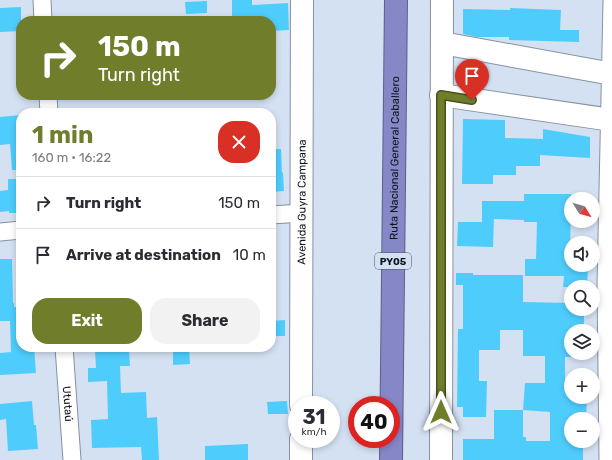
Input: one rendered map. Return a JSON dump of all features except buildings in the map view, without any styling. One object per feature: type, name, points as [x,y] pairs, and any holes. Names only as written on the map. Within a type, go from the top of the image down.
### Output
[{"type":"highway","name":"Ruta Nacional General Caballero","points":[[391,460],[396,0]]},
{"type":"street","points":[[42,0],[43,16]]},
{"type":"street","name":"Avenida Guyra Campana","points":[[301,396],[302,0]]},
{"type":"street","points":[[441,460],[442,0]]},
{"type":"street","points":[[608,460],[606,285],[611,120],[612,2]]},
{"type":"street","points":[[442,43],[611,74]]},
{"type":"street","points":[[441,95],[611,120]]},
{"type":"street","points":[[276,215],[302,213]]},
{"type":"street","points":[[0,232],[16,230]]},
{"type":"street","name":"Ututaú","points":[[64,352],[72,460]]},
{"type":"street","points":[[301,448],[301,460]]},
{"type":"route","points":[[441,412],[441,95],[472,100]]}]
